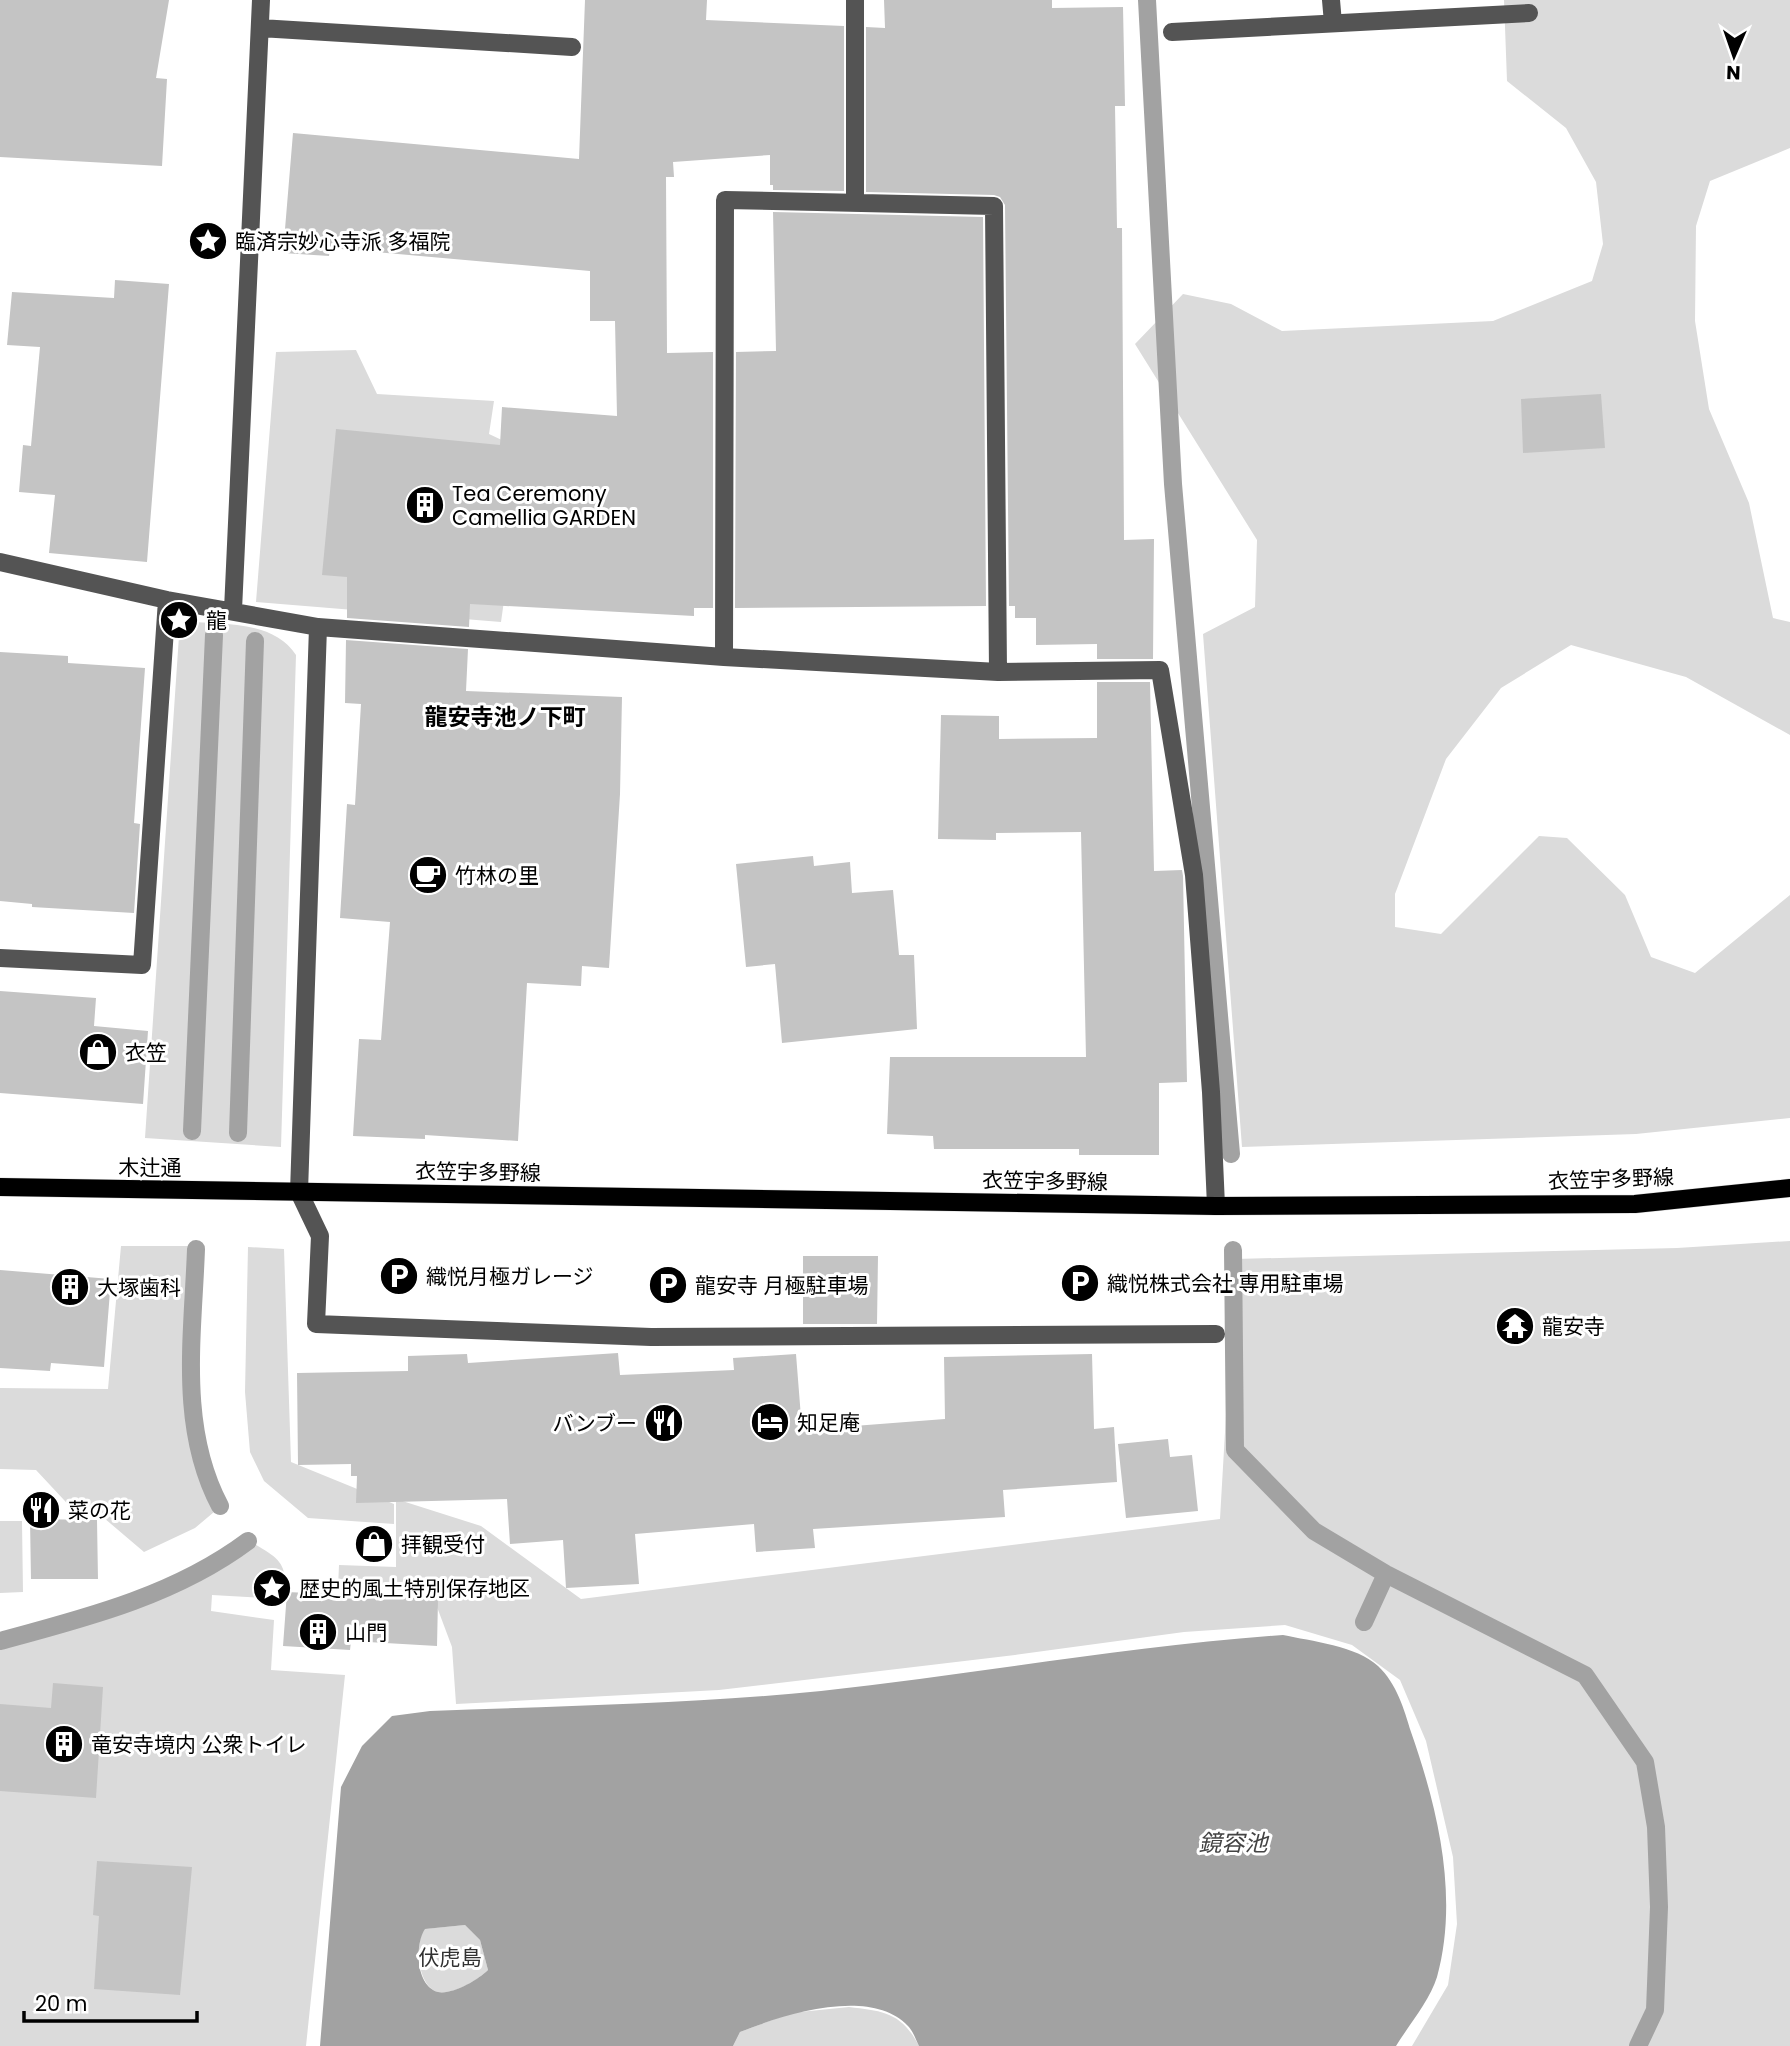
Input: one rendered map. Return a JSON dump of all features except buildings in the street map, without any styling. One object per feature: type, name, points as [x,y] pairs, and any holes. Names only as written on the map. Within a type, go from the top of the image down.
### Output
[{"type":"main road","name":"木辻通","points":[[0,1187],[299,1192]]},
{"type":"main road","name":"衣笠宇多野線","points":[[299,1192],[1216,1206],[1635,1204],[1790,1188]]},
{"type":"street","points":[[233,610],[261,0]]},
{"type":"street","points":[[855,0],[855,204]]},
{"type":"street","points":[[1331,0],[1333,23]]},
{"type":"street","points":[[1172,32],[1529,13]]},
{"type":"street","points":[[260,28],[572,47]]},
{"type":"street","points":[[724,657],[725,200],[994,206],[998,672]]},
{"type":"street","points":[[0,562],[167,600],[233,610],[318,628],[724,657],[998,672],[1160,670],[1194,875],[1211,1092],[1216,1206]]},
{"type":"street","points":[[0,958],[142,965],[167,600]]},
{"type":"street","points":[[318,628],[299,1192],[320,1236],[316,1324],[651,1337],[1216,1334]]},
{"type":"green space","points":[[1504,0],[1790,0],[1790,148],[1710,181],[1696,226],[1695,321],[1709,409],[1749,503],[1773,618],[1790,622],[1790,735],[1686,677],[1571,645],[1501,688],[1446,759],[1395,894],[1395,927],[1441,934],[1539,836],[1567,838],[1625,895],[1651,957],[1695,973],[1790,895],[1790,1118],[1636,1134],[1242,1147],[1203,634],[1255,607],[1257,540],[1135,344],[1183,294],[1231,304],[1282,331],[1493,321],[1592,281],[1603,244],[1596,182],[1566,128],[1507,81]]},
{"type":"green space","points":[[356,350],[377,394],[494,401],[489,434],[506,442],[510,558],[501,622],[256,602],[276,352]]},
{"type":"green space","points":[[180,621],[259,629],[286,643],[296,655],[281,1147],[145,1138]]},
{"type":"green space","points":[[1790,1241],[1790,2046],[1412,2046],[1448,1985],[1457,1924],[1453,1857],[1426,1741],[1400,1680],[1352,1645],[1285,1625],[1184,1632],[719,1690],[456,1704],[452,1647],[431,1591],[338,1587],[339,1565],[396,1567],[396,1499],[481,1526],[581,1599],[1220,1519],[1235,1259],[1677,1248]]},
{"type":"green space","points":[[121,1246],[191,1246],[186,1348],[188,1415],[201,1480],[214,1512],[195,1528],[144,1552],[104,1518],[78,1515],[36,1470],[0,1469],[0,1388],[108,1389]]},
{"type":"green space","points":[[248,1247],[284,1249],[291,1462],[394,1504],[394,1524],[308,1518],[264,1481],[250,1452],[245,1392]]},
{"type":"green space","points":[[0,1521],[22,1521],[23,1592],[0,1593]]},
{"type":"green space","points":[[251,1542],[270,1553],[281,1564],[285,1578],[283,1599],[212,1595],[211,1611],[274,1620],[271,1670],[345,1675],[306,2046],[0,2046],[0,1647],[98,1618],[208,1574]]},
{"type":"green space","name":"伏虎島","points":[[465,1925],[480,1940],[488,1970],[465,1986],[438,1992],[431,1988],[422,1973],[419,1954],[421,1936],[424,1929]]},
{"type":"green space","points":[[849,2007],[882,2012],[899,2020],[919,2046],[733,2046],[740,2032],[790,2013]]},
{"type":"water","name":"鏡容池","points":[[1283,1635],[1346,1649],[1378,1666],[1399,1697],[1421,1761],[1437,1822],[1446,1885],[1446,1916],[1443,1947],[1434,1986],[1396,2046],[919,2046],[910,2028],[892,2014],[872,2008],[849,2006],[802,2012],[758,2025],[740,2032],[733,2046],[320,2046],[341,1787],[362,1746],[392,1716],[430,1711],[674,1702],[821,1691]],"holes":[[[465,1925],[480,1940],[488,1970],[457,1989],[438,1992],[430,1988],[419,1964],[420,1944],[425,1929]]]},
{"type":"waterway","points":[[1147,0],[1173,484],[1231,1154]]},
{"type":"waterway","points":[[192,1131],[214,635]]},
{"type":"waterway","points":[[238,1133],[255,641]]},
{"type":"waterway","points":[[196,1249],[191,1347],[193,1413],[198,1445],[220,1506]]},
{"type":"waterway","points":[[1233,1250],[1235,1450],[1314,1531],[1386,1574],[1585,1675],[1645,1762],[1656,1827],[1659,1907],[1655,2010],[1638,2046]]},
{"type":"waterway","points":[[0,1641],[129,1603],[191,1576],[248,1541]]},
{"type":"waterway","points":[[1364,1622],[1386,1574]]},
{"type":"place","name":"臨済宗妙心寺派 多福院","points":[[208,241]]},
{"type":"place","name":"Tea Ceremony Camellia GARDEN","points":[[425,505]]},
{"type":"place","name":"龍","points":[[179,620]]},
{"type":"place","name":"竹林の里","points":[[428,875]]},
{"type":"place","name":"衣笠","points":[[98,1052]]},
{"type":"place","name":"織悦月極ガレージ","points":[[399,1276]]},
{"type":"place","name":"織悦株式会社 専用駐車場","points":[[1080,1283]]},
{"type":"place","name":"龍安寺 月極駐車場","points":[[668,1285]]},
{"type":"place","name":"大塚歯科","points":[[70,1287]]},
{"type":"place","name":"龍安寺","points":[[1515,1326]]},
{"type":"place","name":"知足庵","points":[[770,1422]]},
{"type":"place","name":"バンブー","points":[[664,1423]]},
{"type":"place","name":"菜の花","points":[[41,1510]]},
{"type":"place","name":"拝観受付","points":[[374,1544]]},
{"type":"place","name":"歴史的風土特別保存地区","points":[[272,1588]]},
{"type":"place","name":"山門","points":[[318,1632]]},
{"type":"place","name":"竜安寺境内 公衆トイレ","points":[[64,1744]]},
{"type":"district","name":"龍安寺池ノ下町","points":[[505,717]]}]
